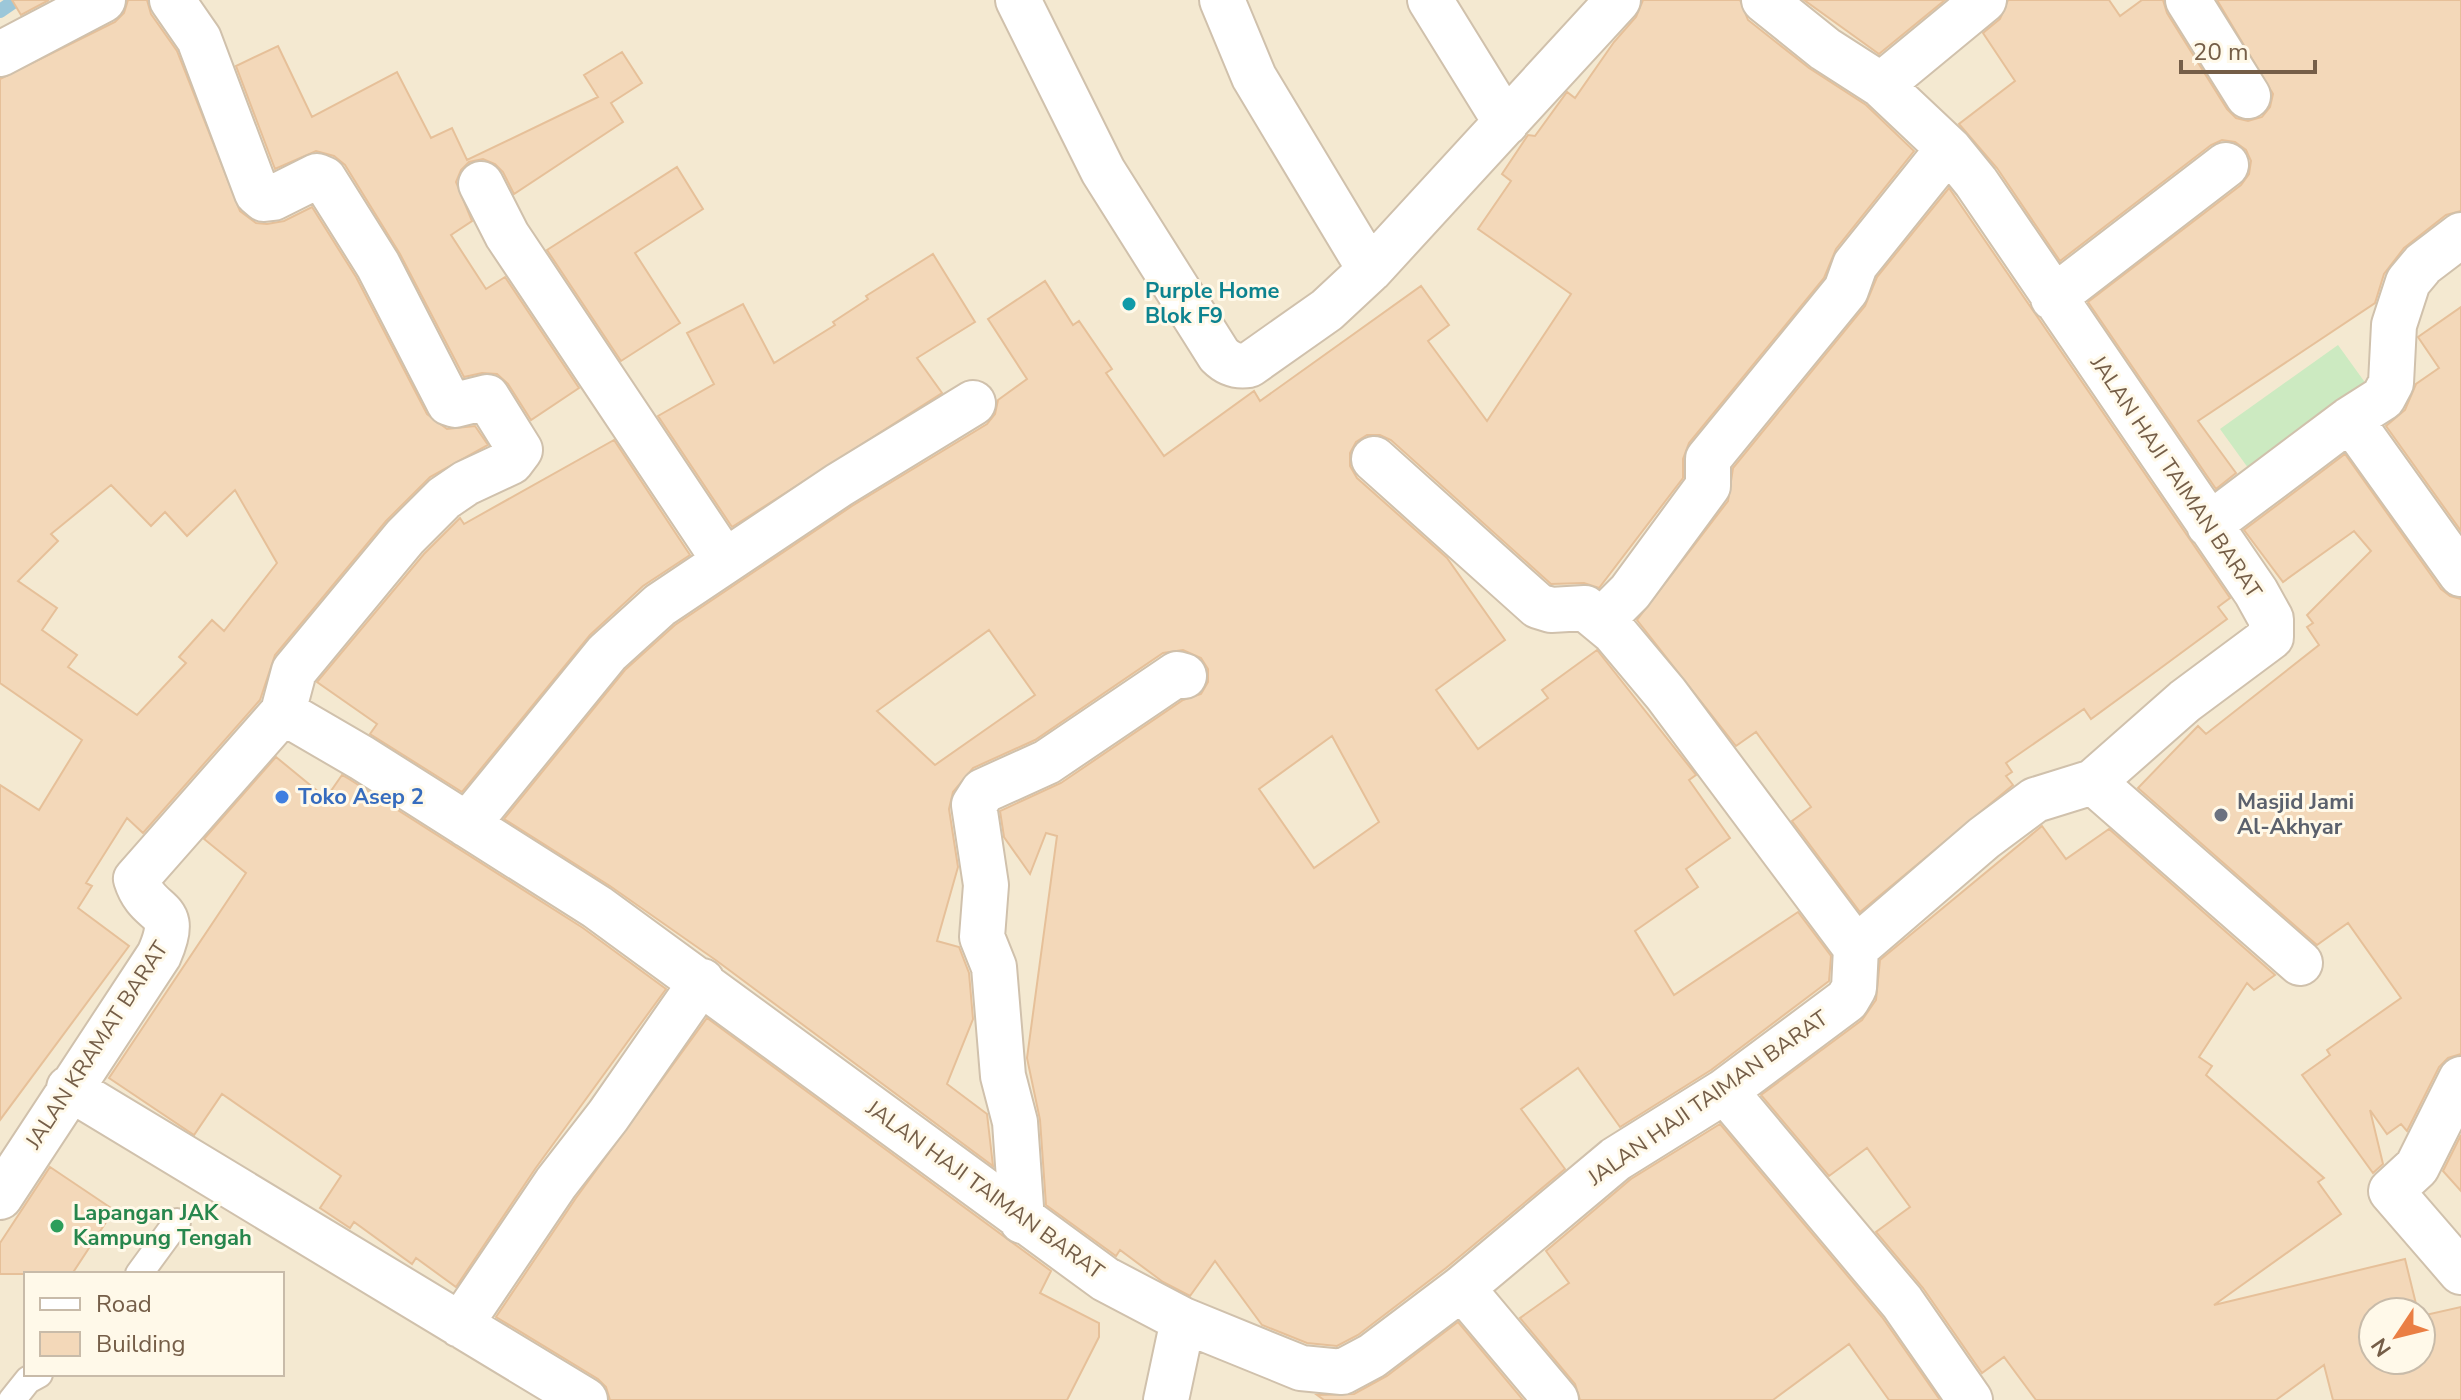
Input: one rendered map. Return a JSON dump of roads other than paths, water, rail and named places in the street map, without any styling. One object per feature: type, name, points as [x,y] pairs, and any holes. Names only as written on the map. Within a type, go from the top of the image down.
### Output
[{"type":"street","points":[[0,54],[103,0]]},
{"type":"street","points":[[172,0],[199,39],[242,161],[257,193],[264,199],[273,198],[317,176],[324,179],[378,265],[449,403],[455,405],[487,397],[520,450],[511,462],[466,483],[444,498],[405,537],[294,671],[283,712]]},
{"type":"street","points":[[1018,0],[1103,171],[1227,363],[1249,365],[1327,310],[1370,270],[1618,0]]},
{"type":"street","points":[[1222,0],[1254,77],[1370,270]]},
{"type":"street","points":[[1430,0],[1506,123]]},
{"type":"street","name":"JALAN HAJI TAIMAN BARAT","points":[[283,712],[362,758],[597,907],[1105,1279],[1183,1320],[1301,1368],[1342,1372],[1372,1356],[1462,1288],[1616,1159],[1725,1091],[1847,1000],[1854,988],[1856,948],[1984,838],[2035,800],[2093,782],[2185,701],[2271,637],[2271,619],[1976,182],[1948,149],[1881,85],[1825,49],[1764,0]]},
{"type":"street","points":[[1881,85],[1984,0]]},
{"type":"street","points":[[2188,0],[2248,96]]},
{"type":"street","points":[[1602,620],[1630,592],[1708,486],[1708,459],[1846,290],[1855,265],[1948,149]]},
{"type":"street","points":[[2053,298],[2226,165]]},
{"type":"street","points":[[481,184],[507,235],[724,560]]},
{"type":"street","points":[[2209,525],[2388,392],[2394,325],[2408,282],[2423,264],[2461,235]]},
{"type":"street","points":[[467,825],[607,653],[660,605],[724,560],[973,403]]},
{"type":"street","points":[[2350,419],[2461,574]]},
{"type":"street","points":[[1374,459],[1538,606],[1546,610],[1585,608],[1602,620],[1699,735],[1856,948]]},
{"type":"street","points":[[1022,1221],[1015,1122],[1003,1076],[994,967],[982,937],[986,885],[974,805],[983,791],[1047,762],[1177,674],[1184,676]]},
{"type":"street","name":"JALAN KRAMAT BARAT","points":[[4,1183],[159,955],[170,931],[168,922],[140,891],[136,879],[283,712]]},
{"type":"street","points":[[2093,782],[2300,963]]},
{"type":"street","points":[[460,1325],[556,1183],[608,1116],[702,981]]},
{"type":"street","points":[[2461,1079],[2417,1167],[2391,1191],[2461,1272]]},
{"type":"street","points":[[69,1088],[585,1400]]},
{"type":"street","points":[[1725,1091],[1902,1302],[1970,1400]]},
{"type":"street","points":[[1462,1288],[1556,1400]]},
{"type":"street","points":[[1166,1400],[1183,1320]]},
{"type":"lane","points":[[140,1272],[177,1222]]},
{"type":"lane","points":[[12,1400],[28,1380],[35,1376]]},
{"type":"waterway","points":[[0,11],[16,0]]},
{"type":"place","name":"Purple Home Blok F9","points":[[1129,304]]},
{"type":"place","name":"Toko Asep 2","points":[[282,797]]},
{"type":"place","name":"Masjid Jami Al-Akhyar","points":[[2221,815]]},
{"type":"place","name":"Lapangan JAK Kampung Tengah","points":[[57,1226]]}]
